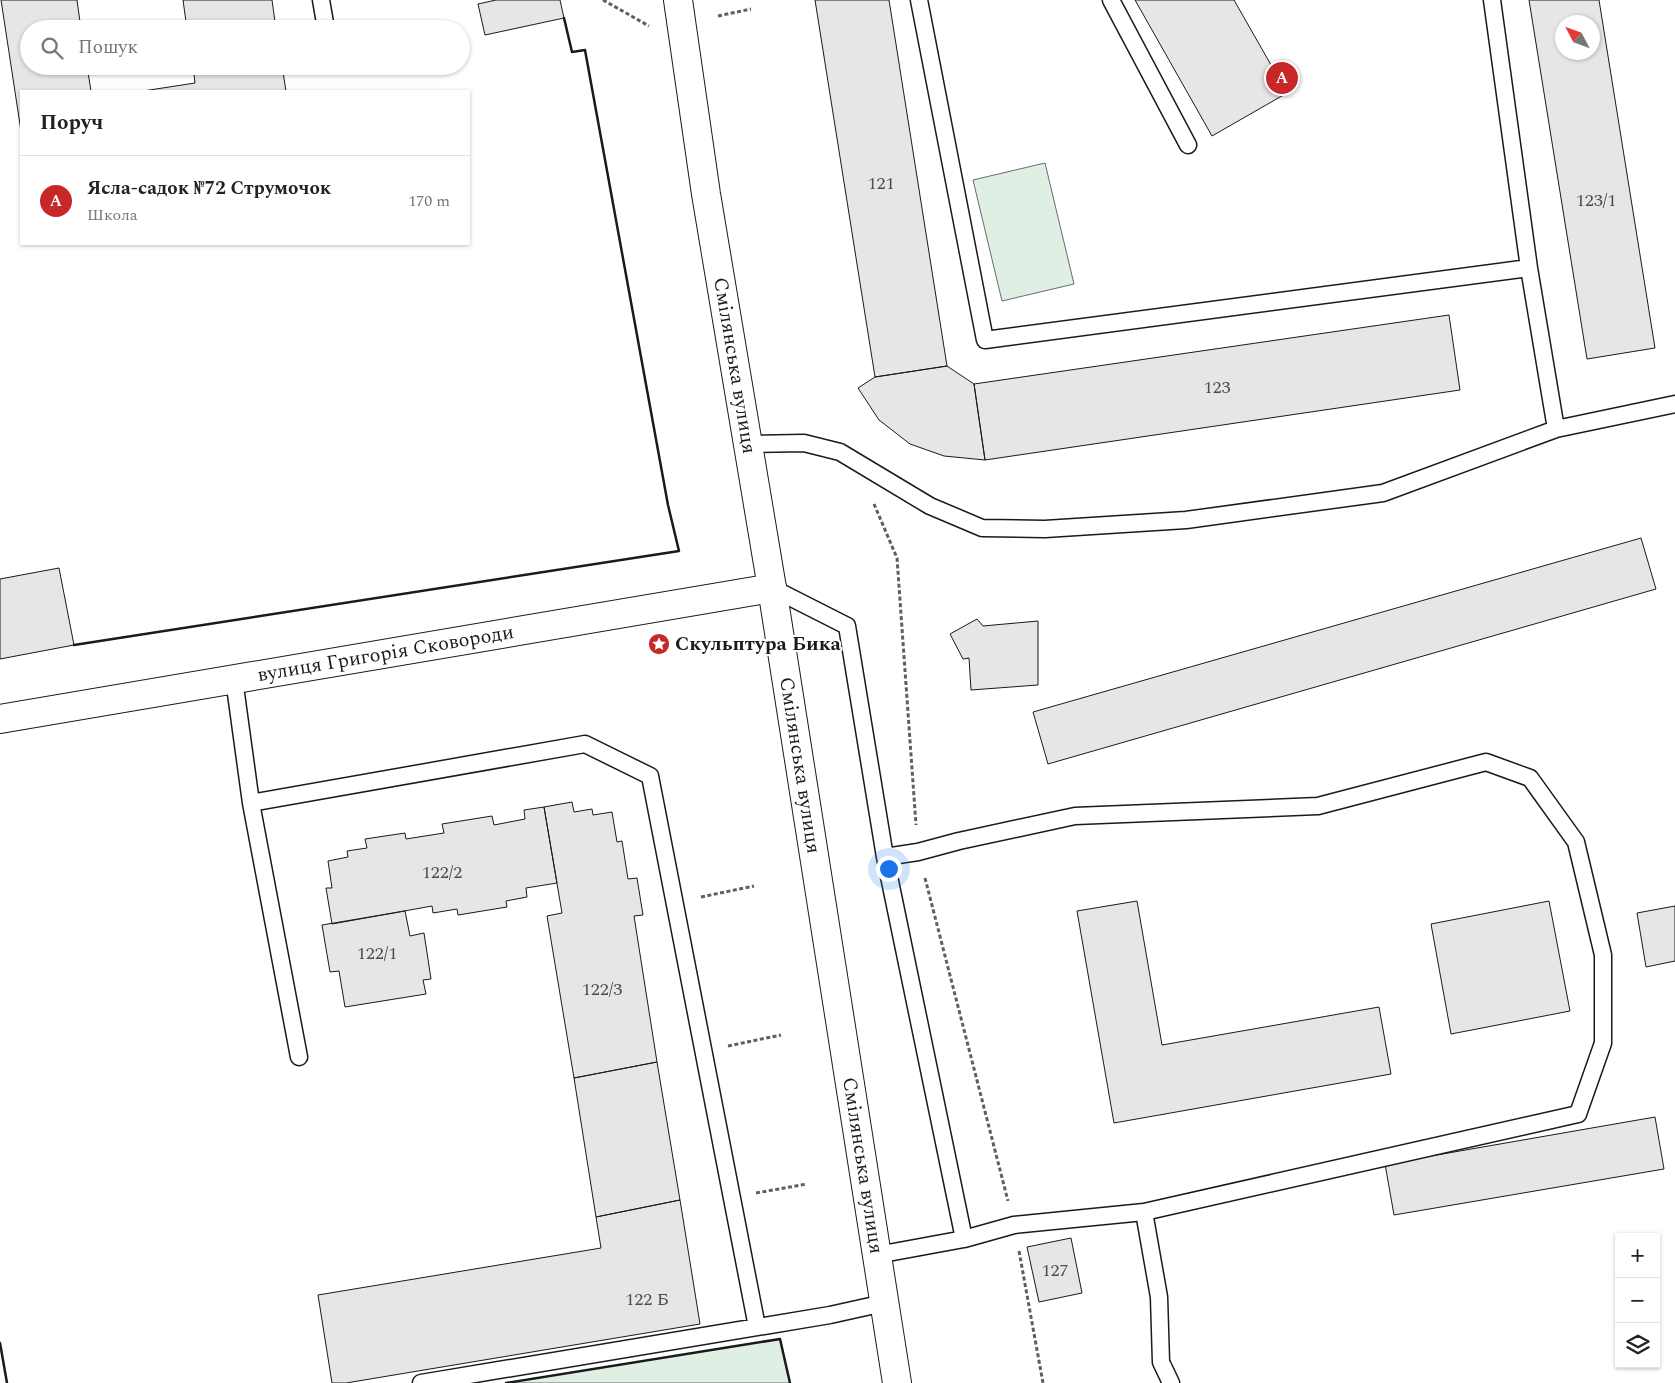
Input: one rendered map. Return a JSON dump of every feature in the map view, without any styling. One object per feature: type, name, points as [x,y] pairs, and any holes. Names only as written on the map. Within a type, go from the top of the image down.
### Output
[{"type":"main road","name":"Смілянська вулиця","points":[[678,0],[706,194],[772,588],[896,1383]]},
{"type":"main road","name":"вулиця Григорія Сковороди","points":[[0,719],[772,588]]},
{"type":"lane","points":[[321,0],[324,20]]},
{"type":"lane","points":[[918,0],[985,340],[1529,268]]},
{"type":"lane","points":[[1111,0],[1188,144]]},
{"type":"lane","points":[[1492,0],[1529,268],[1556,429]]},
{"type":"lane","points":[[748,444],[804,443],[840,452],[930,506],[982,528],[1045,529],[1186,520],[1383,494],[1556,429],[1675,404]]},
{"type":"lane","points":[[772,588],[846,626],[885,857],[964,1239]]},
{"type":"lane","points":[[234,679],[251,803],[299,1057]]},
{"type":"lane","points":[[251,803],[585,744],[650,776],[757,1327]]},
{"type":"lane","points":[[877,1255],[964,1239],[1014,1225],[1144,1212],[1578,1114],[1603,1043],[1603,955],[1576,842],[1530,778],[1486,762],[1318,806],[1074,816],[918,852],[885,857]]},
{"type":"lane","points":[[1144,1212],[1159,1297],[1161,1362],[1171,1383]]},
{"type":"lane","points":[[421,1383],[830,1315],[884,1303]]},
{"type":"path","points":[[603,0],[650,27]]},
{"type":"path","points":[[718,16],[751,10]]},
{"type":"path","points":[[871,495],[897,558],[918,852],[1014,1225],[1043,1383]]},
{"type":"path","points":[[675,902],[754,886]]},
{"type":"path","points":[[704,1051],[781,1035]]},
{"type":"path","points":[[732,1197],[807,1184]]},
{"type":"green space","points":[[1045,163],[1074,284],[1002,301],[973,180]]},
{"type":"green space","points":[[780,1339],[790,1383],[506,1383]]},
{"type":"building","points":[[1,0],[77,0],[80,20],[20,20],[20,75],[88,75],[91,90],[20,90],[20,124]]},
{"type":"building","points":[[183,0],[272,0],[275,20],[186,20]]},
{"type":"building","points":[[496,0],[560,0],[564,18],[485,35],[478,4]]},
{"type":"building","points":[[815,0],[889,0],[947,366],[875,377]]},
{"type":"building","points":[[1135,0],[1234,0],[1287,93],[1212,136]]},
{"type":"building","points":[[1529,0],[1599,0],[1655,348],[1587,359]]},
{"type":"building","points":[[194,75],[283,75],[286,90],[150,90],[195,83]]},
{"type":"building","points":[[1449,315],[1460,390],[985,460],[974,384]]},
{"type":"building","points":[[947,366],[974,384],[985,460],[944,456],[910,444],[879,420],[858,388],[875,377]]},
{"type":"building","points":[[1641,538],[1656,589],[1048,764],[1033,712]]},
{"type":"building","points":[[59,568],[74,645],[0,659],[0,579]]},
{"type":"building","points":[[977,619],[983,626],[1038,621],[1038,685],[971,690],[969,658],[963,659],[950,634]]},
{"type":"building","points":[[572,802],[574,812],[592,809],[593,815],[612,812],[617,842],[622,841],[628,879],[637,878],[643,915],[634,916],[657,1062],[574,1078],[547,916],[562,913],[544,807]]},
{"type":"building","points":[[544,807],[557,883],[526,888],[527,897],[506,901],[507,907],[458,915],[457,909],[433,913],[432,906],[332,924],[326,888],[332,888],[328,861],[348,857],[347,851],[367,848],[365,839],[405,833],[406,839],[444,833],[442,824],[492,816],[494,825],[525,819],[524,810]]},
{"type":"building","points":[[1137,901],[1162,1045],[1379,1007],[1391,1074],[1114,1123],[1077,911]]},
{"type":"building","points":[[1549,901],[1570,1011],[1451,1034],[1431,924]]},
{"type":"building","points":[[1675,906],[1675,961],[1646,967],[1637,913]]},
{"type":"building","points":[[405,911],[410,936],[424,933],[431,979],[423,980],[426,994],[345,1007],[339,971],[330,972],[322,925]]},
{"type":"building","points":[[657,1062],[680,1200],[596,1217],[574,1078]]},
{"type":"building","points":[[1655,1117],[1664,1169],[1394,1215],[1385,1164]]},
{"type":"building","points":[[680,1200],[700,1324],[346,1383],[332,1383],[318,1295],[601,1248],[596,1217]]},
{"type":"building","points":[[1071,1238],[1082,1293],[1039,1302],[1027,1247]]},
{"type":"wall","points":[[74,645],[679,551],[668,505],[585,50],[572,52],[564,18]]},
{"type":"wall","points":[[506,1383],[780,1339],[790,1383]]},
{"type":"wall","points":[[0,1343],[7,1383]]},
{"type":"place","name":"Ясла-садок №72 Струмочок","points":[[1282,78]]},
{"type":"place","name":"Cкульптура Бика","points":[[659,644]]}]
